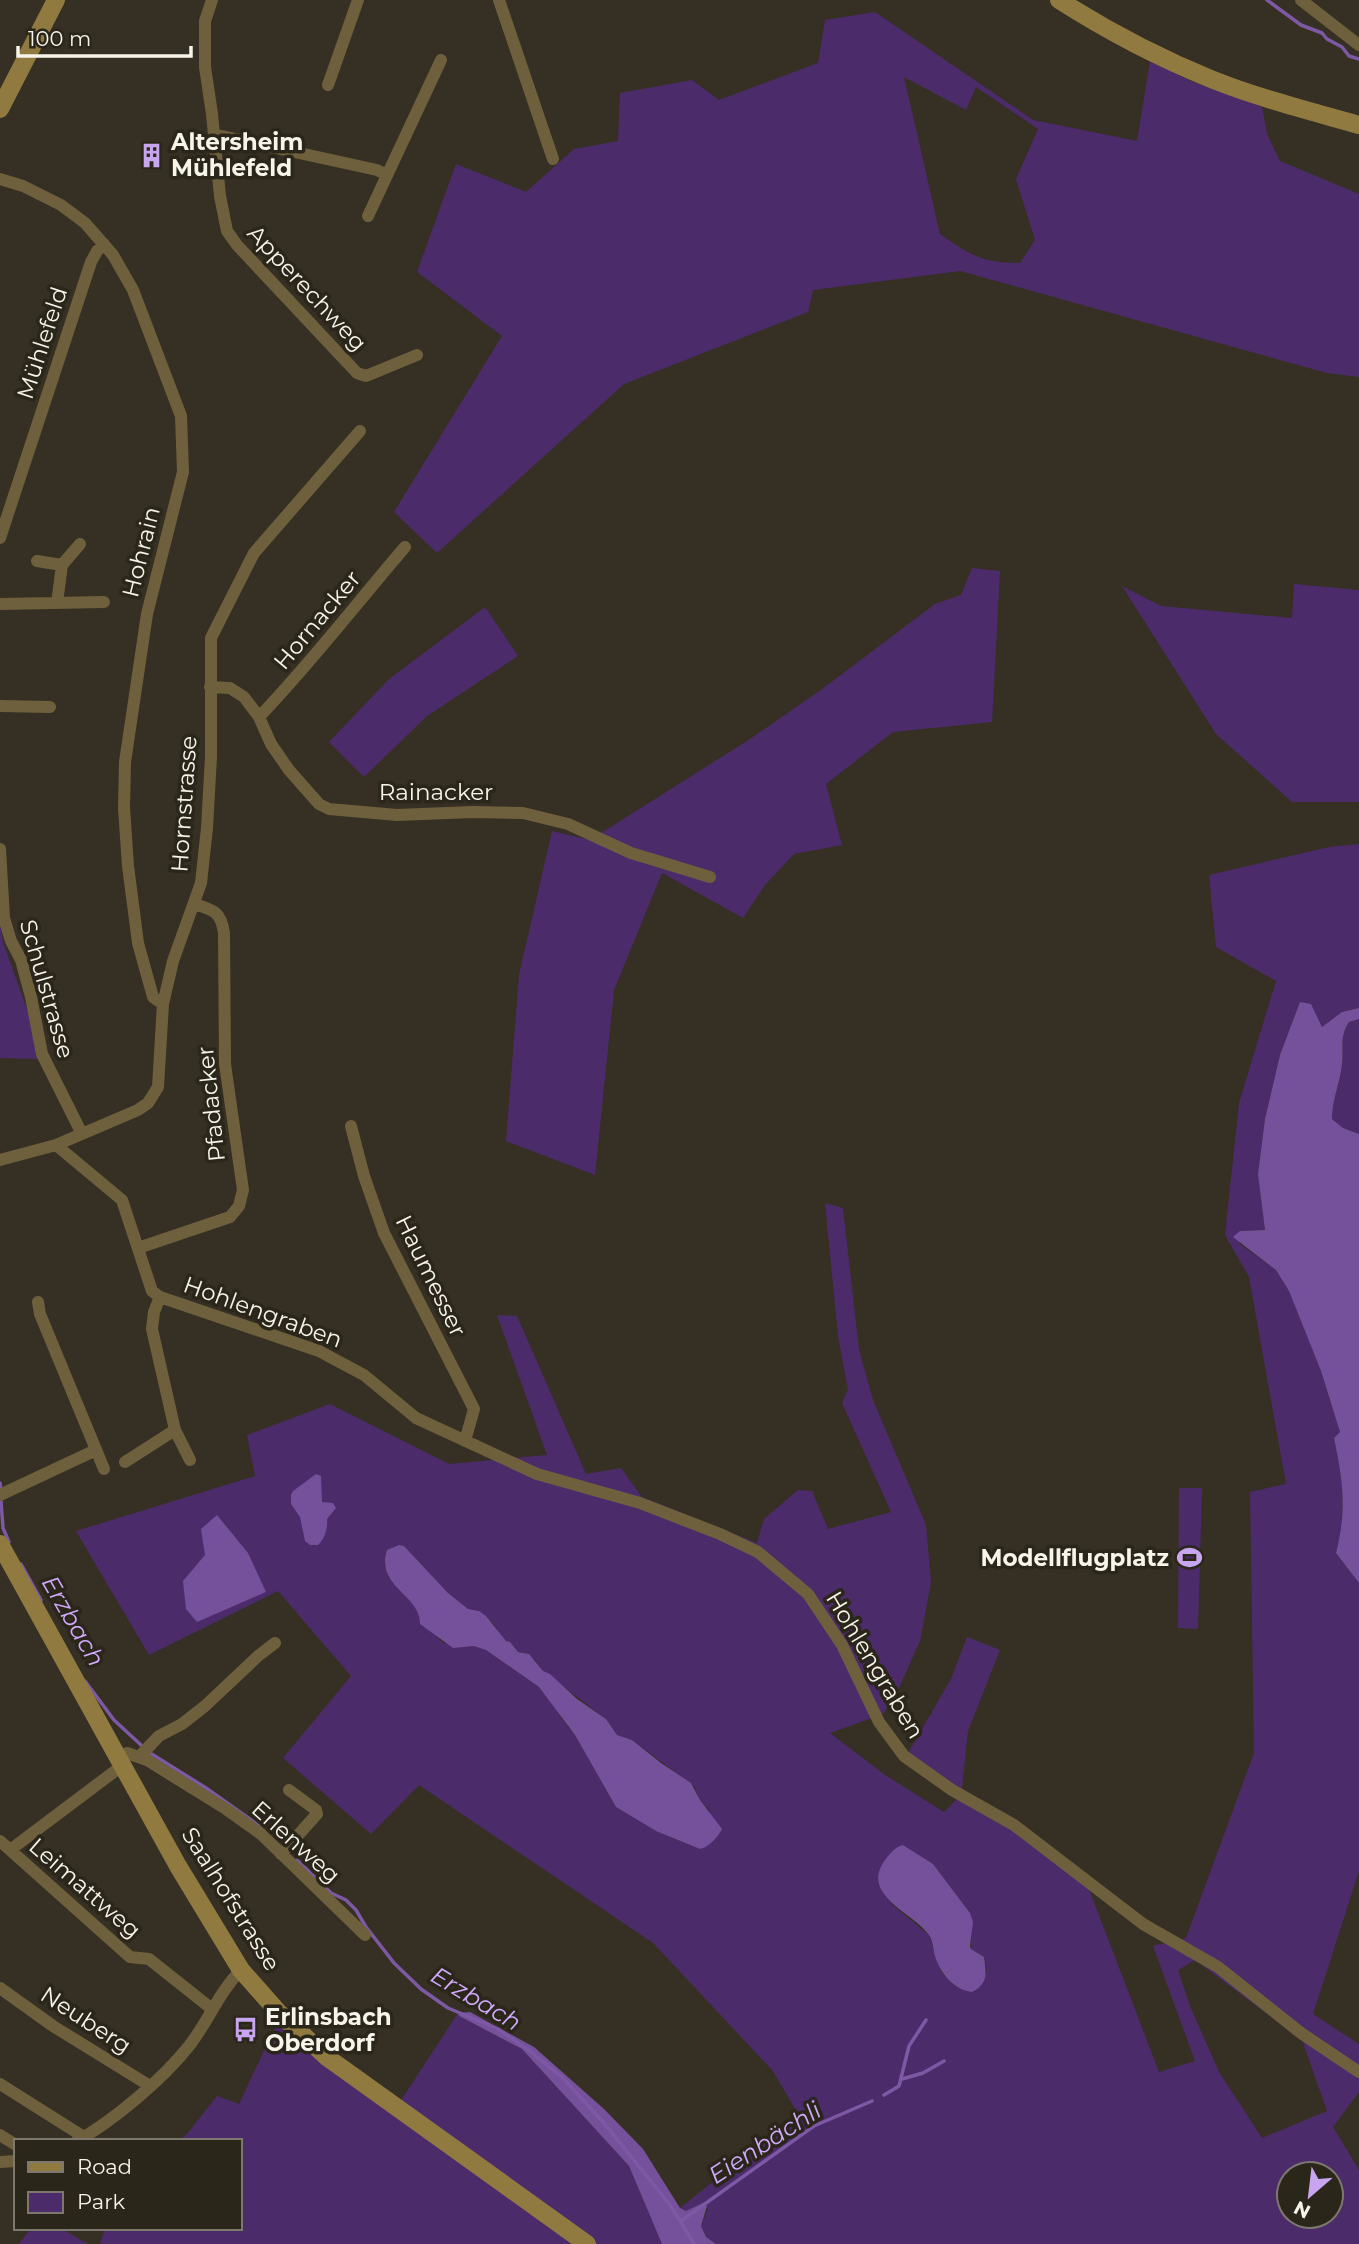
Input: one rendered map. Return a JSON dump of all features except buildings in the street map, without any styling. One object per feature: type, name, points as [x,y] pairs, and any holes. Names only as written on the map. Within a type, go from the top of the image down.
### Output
[{"type":"main road","points":[[0,109],[56,0]]},
{"type":"main road","points":[[1059,0],[1180,66],[1213,80],[1359,125]]},
{"type":"main road","name":"Saalhofstrasse","points":[[0,1544],[127,1759],[183,1875],[241,1970],[279,2013],[328,2058],[587,2244]]},
{"type":"street","name":"Apperechweg","points":[[212,0],[206,13],[205,67],[227,232],[357,373],[366,376],[417,355]]},
{"type":"street","points":[[328,85],[358,0]]},
{"type":"street","points":[[499,0],[553,159]]},
{"type":"street","points":[[1301,0],[1359,46]]},
{"type":"street","points":[[368,216],[441,61]]},
{"type":"street","points":[[214,136],[364,167],[387,175]]},
{"type":"street","name":"Hohrain","points":[[0,179],[23,186],[61,205],[85,223],[104,244],[133,290],[181,416],[183,472],[147,614],[125,762],[124,808],[138,943],[153,997],[163,1004]]},
{"type":"street","name":"Mühlefeld","points":[[1,538],[91,261],[104,244]]},
{"type":"street","name":"Hornstrasse","points":[[0,1160],[56,1146],[138,1110],[148,1103],[158,1087],[163,1004],[173,961],[201,883],[211,757],[212,638],[254,553],[360,431]]},
{"type":"street","points":[[57,603],[62,565],[80,544]]},
{"type":"street","name":"Hornacker","points":[[259,717],[302,672],[345,616],[405,547]]},
{"type":"street","points":[[37,561],[62,565]]},
{"type":"street","points":[[0,604],[104,602]]},
{"type":"street","name":"Rainacker","points":[[210,687],[230,688],[244,697],[259,717],[271,744],[289,770],[319,804],[329,809],[397,815],[523,813],[568,824],[631,852],[710,877]]},
{"type":"street","points":[[0,706],[50,707]]},
{"type":"street","name":"Schulstrasse","points":[[0,849],[4,918],[31,997],[42,1054],[82,1134]]},
{"type":"street","name":"Pfadacker","points":[[138,1248],[230,1217],[239,1206],[243,1190],[225,1064],[222,919],[213,910],[194,904]]},
{"type":"street","name":"Haumesser","points":[[351,1126],[364,1176],[384,1233],[474,1409],[466,1441]]},
{"type":"street","name":"Hohlengraben","points":[[56,1146],[122,1200],[152,1291],[160,1297],[319,1351],[364,1375],[416,1418],[537,1474],[640,1503],[758,1552],[808,1594],[842,1645],[879,1722],[904,1756],[952,1790],[1014,1825],[1143,1924],[1217,1967],[1301,2033],[1359,2072]]},
{"type":"street","name":"Hohlengraben","points":[[160,1297],[154,1312],[152,1329],[174,1430],[190,1460]]},
{"type":"street","points":[[38,1302],[40,1314],[104,1469]]},
{"type":"street","points":[[125,1462],[174,1430]]},
{"type":"street","points":[[0,1495],[96,1450]]},
{"type":"street","points":[[5,1846],[159,1736],[182,1724],[275,1643]]},
{"type":"street","name":"Erlenweg","points":[[127,1759],[226,1809],[261,1834],[365,1935]]},
{"type":"street","points":[[281,1854],[317,1814],[316,1810],[289,1790]]},
{"type":"street","name":"Leimattweg","points":[[5,1846],[130,1957],[149,1959],[212,2009]]},
{"type":"street","points":[[0,2084],[81,2139],[102,2127],[150,2086],[189,2047],[230,1981],[241,1970]]},
{"type":"street","name":"Neuberg","points":[[0,1989],[53,2026],[150,2086]]},
{"type":"green space","points":[[875,12],[1033,120],[1137,141],[1150,61],[1191,81],[1262,107],[1267,134],[1280,161],[1359,194],[1359,377],[1327,373],[960,271],[813,290],[808,312],[624,384],[437,553],[394,512],[502,336],[417,272],[456,164],[526,192],[574,149],[618,141],[620,93],[692,80],[719,100],[818,63],[825,20]],"holes":[[[904,77],[966,110],[976,87],[1038,129],[1016,179],[1035,240],[1020,263],[977,256],[940,234]]]},
{"type":"green space","points":[[972,568],[1000,571],[992,722],[893,732],[826,784],[842,845],[794,854],[765,885],[743,918],[662,873],[614,990],[595,1175],[506,1141],[519,975],[552,831],[590,840],[747,741],[818,692],[935,604],[961,595]]},
{"type":"green space","points":[[1294,584],[1359,590],[1359,802],[1292,802],[1216,734],[1122,586],[1161,606],[1292,618]]},
{"type":"green space","points":[[485,607],[518,656],[427,716],[364,777],[329,742],[389,679]]},
{"type":"green space","points":[[1359,844],[1359,1008],[1342,1012],[1322,1027],[1311,1004],[1300,1002],[1280,1055],[1265,1119],[1258,1174],[1265,1230],[1240,1231],[1240,1244],[1276,1270],[1289,1291],[1321,1371],[1340,1432],[1334,1438],[1342,1496],[1342,1523],[1336,1553],[1359,1583],[1359,1871],[1313,2014],[1359,2044],[1359,2092],[1333,2127],[1359,2170],[1359,2244],[716,2244],[706,2237],[701,2226],[708,2209],[703,2204],[686,2211],[680,2208],[798,2114],[773,2071],[653,1943],[419,1785],[371,1834],[283,1758],[351,1676],[278,1591],[149,1655],[76,1531],[255,1476],[247,1435],[330,1404],[449,1464],[547,1455],[497,1315],[517,1316],[586,1474],[621,1468],[642,1497],[757,1543],[764,1519],[798,1490],[812,1491],[828,1529],[891,1512],[842,1403],[848,1390],[838,1336],[825,1203],[843,1208],[859,1350],[873,1400],[926,1525],[931,1582],[920,1641],[898,1690],[883,1714],[830,1733],[885,1775],[944,1812],[957,1799],[904,1760],[951,1679],[967,1637],[1000,1650],[968,1731],[962,1788],[1082,1871],[1159,2072],[1195,2061],[1153,1946],[1186,1938],[1254,1753],[1250,1492],[1286,1484],[1249,1277],[1225,1235],[1239,1103],[1276,981],[1216,947],[1209,875],[1329,847]],"holes":[[[404,1546],[448,1593],[468,1609],[479,1611],[492,1622],[506,1642],[510,1642],[518,1652],[530,1656],[543,1671],[606,1719],[617,1735],[632,1740],[694,1786],[700,1800],[710,1811],[700,1849],[656,1831],[616,1807],[575,1735],[539,1687],[486,1650],[477,1646],[443,1643],[432,1631],[422,1626],[418,1611],[389,1577],[386,1569],[387,1550]],[[903,1845],[933,1864],[970,1913],[971,1949],[984,1957],[987,1971],[969,1992],[955,1986],[941,1972],[929,1935],[894,1906],[881,1890]],[[1195,1960],[1302,2040],[1327,2111],[1262,2138],[1219,2072],[1190,2006],[1178,1970]]]},
{"type":"green space","points":[[0,923],[3,942],[30,1018],[38,1059],[0,1058]]},
{"type":"green space","points":[[1359,1019],[1359,1134],[1343,1128],[1332,1119],[1342,1065],[1344,1033],[1349,1022]]},
{"type":"green space","name":"Modellflugplatz","points":[[1179,1488],[1202,1488],[1198,1629],[1178,1628]]},
{"type":"green space","points":[[458,2013],[459,2016],[522,2049],[629,2166],[662,2244],[100,2244],[104,2230],[242,2230],[242,2139],[181,2139],[217,2096],[239,2104],[277,2023],[394,2111]]},
{"type":"green space","points":[[30,2230],[64,2230],[88,2244],[19,2244]]},
{"type":"shaded area","points":[[1300,1002],[1311,1004],[1322,1027],[1342,1012],[1359,1008],[1359,1019],[1349,1022],[1344,1033],[1342,1064],[1332,1119],[1343,1128],[1359,1134],[1359,1583],[1336,1553],[1342,1523],[1343,1496],[1334,1438],[1340,1432],[1321,1371],[1289,1291],[1276,1270],[1233,1237],[1240,1231],[1265,1230],[1258,1174],[1265,1119],[1280,1055]]},
{"type":"shaded area","points":[[316,1474],[321,1476],[322,1502],[333,1503],[336,1508],[327,1519],[326,1533],[318,1545],[310,1545],[305,1541],[300,1517],[291,1504],[291,1495]]},
{"type":"shaded area","points":[[217,1515],[248,1553],[266,1592],[197,1622],[186,1609],[183,1581],[205,1555],[201,1529]]},
{"type":"shaded area","points":[[399,1545],[404,1546],[448,1593],[468,1609],[479,1611],[486,1616],[518,1652],[529,1654],[543,1671],[606,1719],[617,1735],[632,1740],[691,1783],[722,1829],[716,1838],[700,1849],[656,1831],[616,1807],[575,1735],[539,1687],[486,1650],[474,1646],[453,1648],[420,1624],[414,1605],[387,1573],[387,1550]]},
{"type":"shaded area","points":[[903,1845],[933,1864],[970,1913],[973,1922],[970,1946],[984,1957],[986,1973],[984,1981],[972,1992],[959,1988],[949,1980],[937,1962],[929,1935],[893,1904],[879,1885],[878,1875],[883,1863],[894,1850]]},
{"type":"shaded area","points":[[470,2012],[534,2047],[604,2109],[643,2149],[680,2208],[686,2211],[703,2203],[707,2206],[701,2226],[706,2237],[716,2244],[662,2244],[629,2166],[522,2049],[459,2016],[458,2013]]},
{"type":"waterway","points":[[1267,0],[1301,25],[1322,33],[1342,47],[1349,56],[1359,59]]},
{"type":"waterway","name":"Erzbach","points":[[0,1483],[1,1490]]},
{"type":"waterway","name":"Erzbach","points":[[1,1501],[3,1528],[9,1542]]},
{"type":"waterway","name":"Erzbach","points":[[21,1564],[41,1600]]},
{"type":"waterway","name":"Erzbach","points":[[85,1681],[114,1720],[141,1745]]},
{"type":"waterway","name":"Erzbach","points":[[150,1753],[261,1827]]},
{"type":"waterway","name":"Erzbach","points":[[297,1860],[331,1893],[346,1900],[356,1910],[394,1963],[421,1989],[448,2008],[498,2029],[562,2077],[603,2122],[671,2206],[694,2244]]},
{"type":"waterway","name":"Eienbächli","points":[[884,2095],[899,2086],[909,2046],[926,2020]]},
{"type":"waterway","name":"Eienbächli","points":[[902,2079],[923,2073],[944,2061]]},
{"type":"waterway","name":"Eienbächli","points":[[681,2221],[814,2126],[872,2101]]},
{"type":"place","name":"Altersheim Mühlefeld","points":[[151,155]]},
{"type":"place","name":"Modellflugplatz","points":[[1189,1558]]},
{"type":"place","name":"Erlinsbach Oberdorf","points":[[245,2030]]}]
